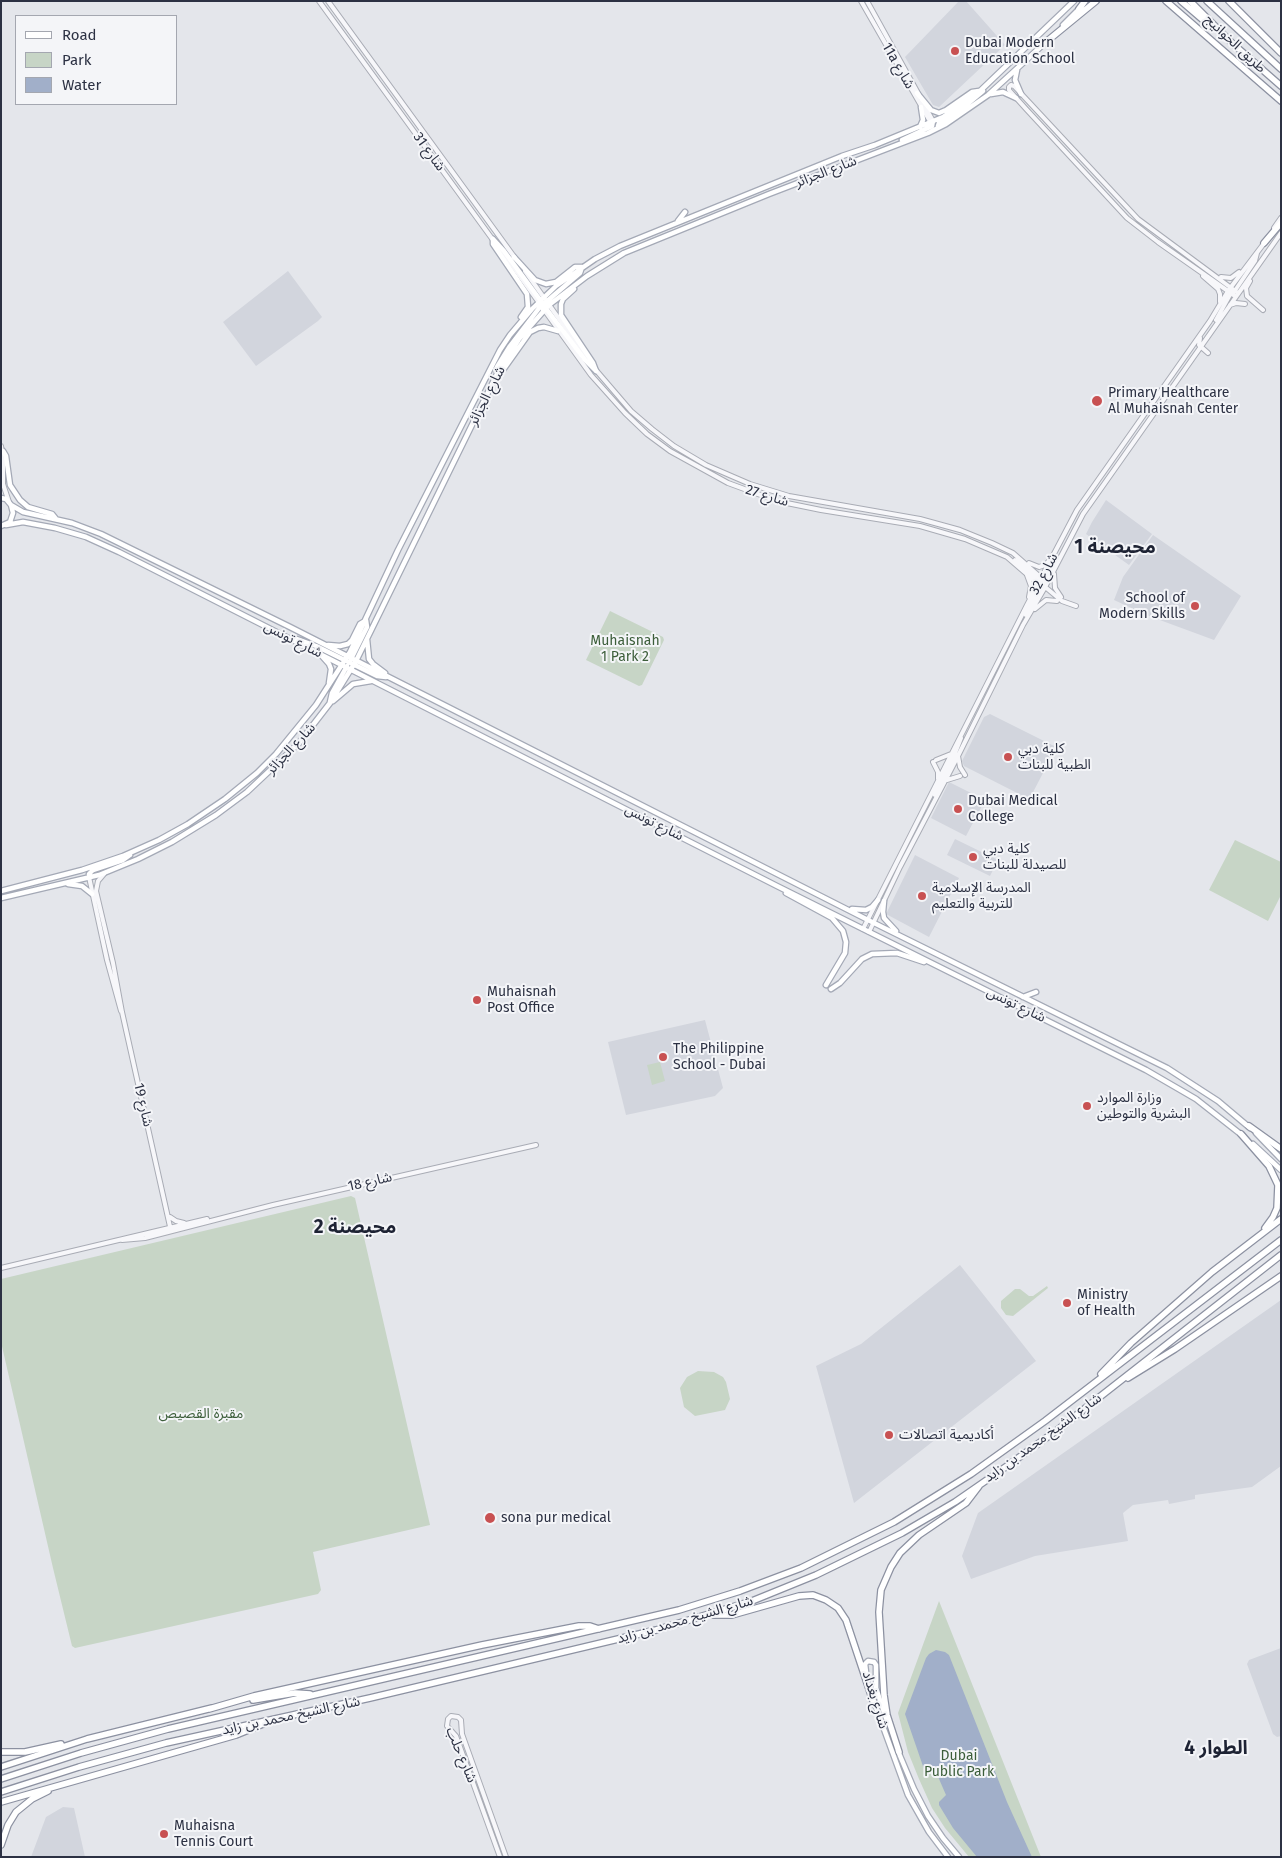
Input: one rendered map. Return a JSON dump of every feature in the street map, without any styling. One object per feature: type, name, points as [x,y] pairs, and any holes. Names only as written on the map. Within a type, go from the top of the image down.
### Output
[{"type":"highway","points":[[1079,9],[1086,1]]},
{"type":"highway","points":[[1046,42],[1096,1]]},
{"type":"highway","points":[[1166,1],[1281,101]]},
{"type":"highway","points":[[1170,1],[1178,11]]},
{"type":"highway","points":[[1181,1],[1232,43]]},
{"type":"highway","name":"طريق الخوانيج","points":[[1190,1],[1232,43],[1281,86]]},
{"type":"highway","name":"طريق الخوانيج","points":[[1207,1],[1281,69]]},
{"type":"highway","points":[[1229,2],[1281,53]]},
{"type":"highway","points":[[1264,243],[1281,223]]},
{"type":"highway","points":[[1249,1126],[1281,1149]]},
{"type":"highway","points":[[1241,1134],[1269,1166],[1278,1185],[1277,1208],[1273,1217],[1256,1237]]},
{"type":"highway","points":[[1093,1383],[1131,1343],[1256,1237],[1281,1219]]},
{"type":"highway","name":"شارع الشيخ محمد بن زايد","points":[[1,1779],[127,1740],[679,1610],[740,1591],[800,1568],[894,1522],[971,1474],[1281,1240]]},
{"type":"highway","name":"شارع الشيخ محمد بن زايد","points":[[1,1792],[96,1762],[166,1743],[370,1698],[632,1636],[712,1614],[790,1586],[841,1564],[908,1530],[980,1484],[1117,1384],[1281,1255]]},
{"type":"highway","points":[[1117,1384],[1160,1359],[1281,1276]]},
{"type":"highway","points":[[899,1752],[887,1715],[884,1695],[879,1618],[881,1590],[891,1567],[900,1553],[919,1535],[966,1503],[974,1495],[980,1484]]},
{"type":"highway","points":[[712,1614],[732,1615],[799,1596],[813,1596],[826,1600],[838,1608],[846,1620],[873,1701]]},
{"type":"highway","points":[[1,1752],[26,1752],[87,1739],[254,1696],[482,1645],[579,1626],[590,1626],[599,1629]]},
{"type":"highway","points":[[209,1709],[295,1693],[312,1695]]},
{"type":"highway","points":[[1,1802],[246,1732],[273,1719]]},
{"type":"highway","points":[[1,1767],[87,1739]]},
{"type":"highway","points":[[1,1845],[8,1825],[20,1808],[32,1799],[60,1786]]},
{"type":"main road","name":"شارع الجزائر","points":[[1,898],[88,878],[138,859],[172,842],[212,818],[239,798],[264,778],[294,749],[330,703],[406,535],[486,375],[510,335],[582,267],[620,246],[678,221],[932,123],[958,108],[980,91],[1074,1]]},
{"type":"main road","name":"شارع الجزائر","points":[[3,890],[82,870],[131,853],[159,840],[188,824],[248,781],[285,744],[349,663],[367,636],[496,374],[544,304],[609,262],[682,229],[939,128],[988,96],[1079,9]]},
{"type":"main road","points":[[1019,67],[1015,80],[1021,94]]},
{"type":"main road","points":[[939,128],[938,124],[984,91],[987,84]]},
{"type":"main road","points":[[918,93],[931,110],[939,113],[970,93],[980,91]]},
{"type":"main road","points":[[988,96],[1003,92],[1016,98]]},
{"type":"main road","points":[[920,127],[923,120],[921,107]]},
{"type":"main road","points":[[896,145],[899,141],[932,123]]},
{"type":"main road","points":[[796,184],[802,186]]},
{"type":"main road","points":[[678,221],[685,212]]},
{"type":"main road","points":[[493,239],[585,360],[596,371]]},
{"type":"main road","points":[[493,239],[494,244],[523,287],[528,298],[526,309],[513,327],[510,335]]},
{"type":"main road","points":[[514,257],[535,280],[546,284],[556,282],[576,268],[582,267]]},
{"type":"main road","points":[[609,262],[615,263]]},
{"type":"main road","points":[[587,276],[563,299],[560,304],[560,312],[562,319],[593,363],[596,371]]},
{"type":"main road","points":[[496,374],[503,370],[527,335],[534,329],[544,327],[558,331]]},
{"type":"main road","points":[[480,377],[486,375]]},
{"type":"main road","points":[[477,415],[478,425]]},
{"type":"main road","points":[[2,448],[6,456],[8,480],[13,491],[24,504],[52,514],[56,519]]},
{"type":"main road","name":"شارع تونس","points":[[1,498],[23,512],[84,527],[117,541],[321,643],[375,681],[777,886],[1071,1031],[1163,1079],[1196,1099],[1241,1134],[1281,1170]]},
{"type":"main road","points":[[4,525],[12,518],[13,509],[10,503]]},
{"type":"main road","name":"شارع تونس","points":[[4,525],[19,522],[36,524],[65,530],[91,540],[318,652],[349,663]]},
{"type":"main road","points":[[406,526],[406,535]]},
{"type":"main road","points":[[384,600],[391,597]]},
{"type":"main road","points":[[321,643],[338,646],[346,645],[352,640],[360,624],[366,620]]},
{"type":"main road","points":[[367,636],[369,659],[387,676]]},
{"type":"main road","points":[[287,637],[305,642],[378,676],[387,676]]},
{"type":"main road","points":[[318,652],[331,669],[327,689]]},
{"type":"main road","name":"شارع تونس","points":[[387,676],[1173,1072],[1218,1101],[1249,1126],[1281,1159]]},
{"type":"main road","points":[[330,703],[353,684],[375,681]]},
{"type":"main road","points":[[88,878],[93,870],[123,860],[131,853]]},
{"type":"main road","points":[[64,884],[82,886],[92,894]]},
{"type":"main road","points":[[777,886],[791,896],[832,918],[843,930],[846,942],[845,953],[826,985]]},
{"type":"main road","points":[[841,906],[863,911],[872,907],[878,900]]},
{"type":"main road","points":[[884,901],[883,912],[886,922],[902,937]]},
{"type":"main road","points":[[831,989],[840,983],[862,959],[872,954],[897,953],[930,963]]},
{"type":"main road","points":[[1023,996],[1036,992]]},
{"type":"main road","name":"شارع بغداد","points":[[948,1857],[929,1832],[908,1795],[873,1701],[865,1668],[866,1662],[874,1662],[876,1665],[877,1692],[914,1789],[928,1816],[959,1857]]},
{"type":"street","name":"شارع 31","points":[[319,1],[493,239]]},
{"type":"street","name":"شارع 31","points":[[328,1],[442,160],[503,241],[544,304]]},
{"type":"street","name":"11a شارع","points":[[864,1],[871,7],[918,93],[932,123]]},
{"type":"street","name":"11a شارع","points":[[864,1],[921,107],[932,123],[939,128]]},
{"type":"street","points":[[1233,292],[1198,270],[1127,218],[1016,98],[1009,90],[1010,86],[1013,85],[1138,219],[1223,278],[1231,278],[1248,264]]},
{"type":"street","name":"شارع 32","points":[[863,929],[1027,605],[1055,567],[1090,502],[1228,306],[1233,292],[1248,264],[1281,218]]},
{"type":"street","name":"شارع 32","points":[[869,932],[931,806],[951,771],[1030,614],[1054,556],[1085,497],[1210,321],[1220,302],[1253,272],[1281,232]]},
{"type":"street","points":[[502,235],[503,241]]},
{"type":"street","points":[[1213,327],[1221,309],[1255,261],[1257,252]]},
{"type":"street","points":[[1198,270],[1218,289],[1220,302]]},
{"type":"street","points":[[1212,272],[1233,292]]},
{"type":"street","points":[[1253,272],[1246,288],[1246,293],[1263,310]]},
{"type":"street","points":[[1228,306],[1236,303],[1245,304]]},
{"type":"street","name":"شارع 27","points":[[544,304],[558,331],[585,368],[625,413],[647,434],[687,461],[728,483],[791,504],[935,529],[965,539],[1007,557],[1043,584]]},
{"type":"street","points":[[1208,353],[1199,347],[1198,342],[1208,328],[1210,321]]},
{"type":"street","points":[[585,368],[586,374]]},
{"type":"street","name":"شارع 27","points":[[596,371],[632,411],[668,442],[706,465],[741,481],[804,500],[934,522],[982,538],[1019,558],[1043,584]]},
{"type":"street","points":[[609,386],[614,386]]},
{"type":"street","points":[[2,448],[3,484],[10,503]]},
{"type":"street","points":[[1023,625],[1058,548]]},
{"type":"street","points":[[1019,558],[1032,565],[1039,566],[1045,565],[1054,556]]},
{"type":"street","points":[[1007,557],[1020,563],[1062,601],[1076,606]]},
{"type":"street","points":[[1055,567],[1054,586],[1061,597]]},
{"type":"street","points":[[1027,573],[1031,591],[1027,605]]},
{"type":"street","points":[[1030,614],[1043,601],[1057,601]]},
{"type":"street","points":[[951,771],[949,765],[960,743],[961,736]]},
{"type":"street","points":[[938,781],[938,772],[934,761],[951,754]]},
{"type":"street","points":[[945,782],[950,778],[963,775],[958,756]]},
{"type":"street","points":[[931,806],[932,800],[948,770],[946,765]]},
{"type":"street","name":"شارع 19","points":[[106,872],[98,881],[96,891],[113,963],[121,1011]]},
{"type":"street","name":"شارع 19","points":[[88,878],[172,1229]]},
{"type":"street","name":"شارع 18","points":[[1,1268],[535,1144]]},
{"type":"street","points":[[161,1230],[169,1218],[186,1223]]},
{"type":"street","name":"شارع 18","points":[[122,1240],[145,1238],[186,1223],[214,1219]]},
{"type":"street","name":"شارع حلب","points":[[500,1857],[456,1736],[447,1726],[447,1721],[451,1716],[456,1716],[461,1720],[462,1734],[506,1857]]},
{"type":"shaded area","name":"Dubai Modern Education School","points":[[959,1],[966,1],[1005,45],[939,107],[933,105],[905,57]]},
{"type":"shaded area","points":[[288,271],[322,317],[256,366],[223,322]]},
{"type":"shaded area","points":[[1106,500],[1152,534],[1129,565],[1086,534]]},
{"type":"shaded area","points":[[1153,535],[1241,596],[1214,640],[1149,616],[1114,600],[1123,577]]},
{"type":"shaded area","name":"كلية دبي الطبية للبنات","points":[[990,714],[1054,746],[1054,752],[1031,796],[1027,798],[964,766],[962,761],[984,717]]},
{"type":"shaded area","name":"Dubai Medical College","points":[[949,782],[985,800],[966,836],[931,818]]},
{"type":"shaded area","name":"كلية دبي للصيدلة للبنات","points":[[955,839],[998,860],[990,876],[947,855]]},
{"type":"shaded area","name":"المدرسة الإسلامية للتربية والتعليم","points":[[915,855],[959,878],[929,937],[886,914]]},
{"type":"shaded area","name":"The Philippine School - Dubai","points":[[705,1020],[723,1088],[715,1096],[626,1115],[608,1042]]},
{"type":"shaded area","name":"أكاديمية اتصالات","points":[[960,1265],[1036,1361],[854,1503],[816,1366],[861,1344]]},
{"type":"shaded area","points":[[1281,1300],[1281,1466],[1252,1487],[1195,1495],[1195,1499],[1169,1504],[1168,1500],[1133,1505],[1123,1513],[1128,1541],[1035,1556],[971,1579],[962,1556],[978,1513]]},
{"type":"shaded area","points":[[1281,1648],[1281,1736],[1277,1737],[1273,1734],[1247,1664],[1249,1660]]},
{"type":"shaded area","points":[[63,1807],[74,1808],[85,1857],[31,1857],[46,1817]]},
{"type":"green space","name":"Muhaisnah 1 Park 2","points":[[610,611],[663,637],[664,640],[642,685],[639,686],[586,660]]},
{"type":"green space","points":[[1235,840],[1281,862],[1281,895],[1268,921],[1209,890]]},
{"type":"green space","points":[[660,1062],[665,1081],[652,1085],[647,1065]]},
{"type":"green space","name":"مقبرة القصيص","points":[[351,1196],[355,1198],[430,1525],[313,1552],[321,1590],[318,1594],[75,1648],[72,1646],[53,1568],[1,1342],[1,1279]]},
{"type":"green space","points":[[1047,1286],[1048,1288],[1013,1316],[1006,1315],[1001,1308],[1001,1301],[1015,1289],[1020,1289],[1029,1296],[1033,1296]]},
{"type":"green space","points":[[698,1371],[714,1372],[723,1377],[730,1399],[725,1410],[695,1416],[684,1407],[680,1388],[687,1377]]},
{"type":"green space","name":"Dubai Public Park","points":[[939,1601],[1041,1857],[969,1857],[945,1828],[932,1808],[908,1752],[898,1713]]},
{"type":"water","name":"Dubai Public Park","points":[[936,1650],[949,1655],[1007,1802],[1032,1857],[977,1857],[953,1828],[939,1805],[939,1802],[946,1795],[936,1772],[925,1772],[905,1714],[926,1658]]},
{"type":"place","name":"Dubai Modern Education School","points":[[955,51]]},
{"type":"place","name":"Primary Healthcare Al Muhaisnah Center","points":[[1097,401]]},
{"type":"place","name":"School of Modern Skills","points":[[1195,606]]},
{"type":"place","name":"كلية دبي الطبية للبنات","points":[[1008,757]]},
{"type":"place","name":"Dubai Medical College","points":[[958,809]]},
{"type":"place","name":"كلية دبي للصيدلة للبنات","points":[[973,857]]},
{"type":"place","name":"المدرسة الإسلامية للتربية والتعليم","points":[[922,896]]},
{"type":"place","name":"Muhaisnah Post Office","points":[[477,1000]]},
{"type":"place","name":"The Philippine School - Dubai","points":[[663,1057]]},
{"type":"place","name":"وزارة الموارد البشرية والتوطين","points":[[1087,1106]]},
{"type":"place","name":"Ministry of Health","points":[[1067,1303]]},
{"type":"place","name":"أكاديمية اتصالات","points":[[889,1435]]},
{"type":"place","name":"sona pur medical","points":[[490,1518]]},
{"type":"place","name":"Muhaisna Tennis Court","points":[[164,1834]]},
{"type":"district","name":"محيصنة 1","points":[[1115,548]]},
{"type":"district","name":"محيصنة 2","points":[[355,1228]]},
{"type":"district","name":"الطوار 4","points":[[1216,1749]]}]
